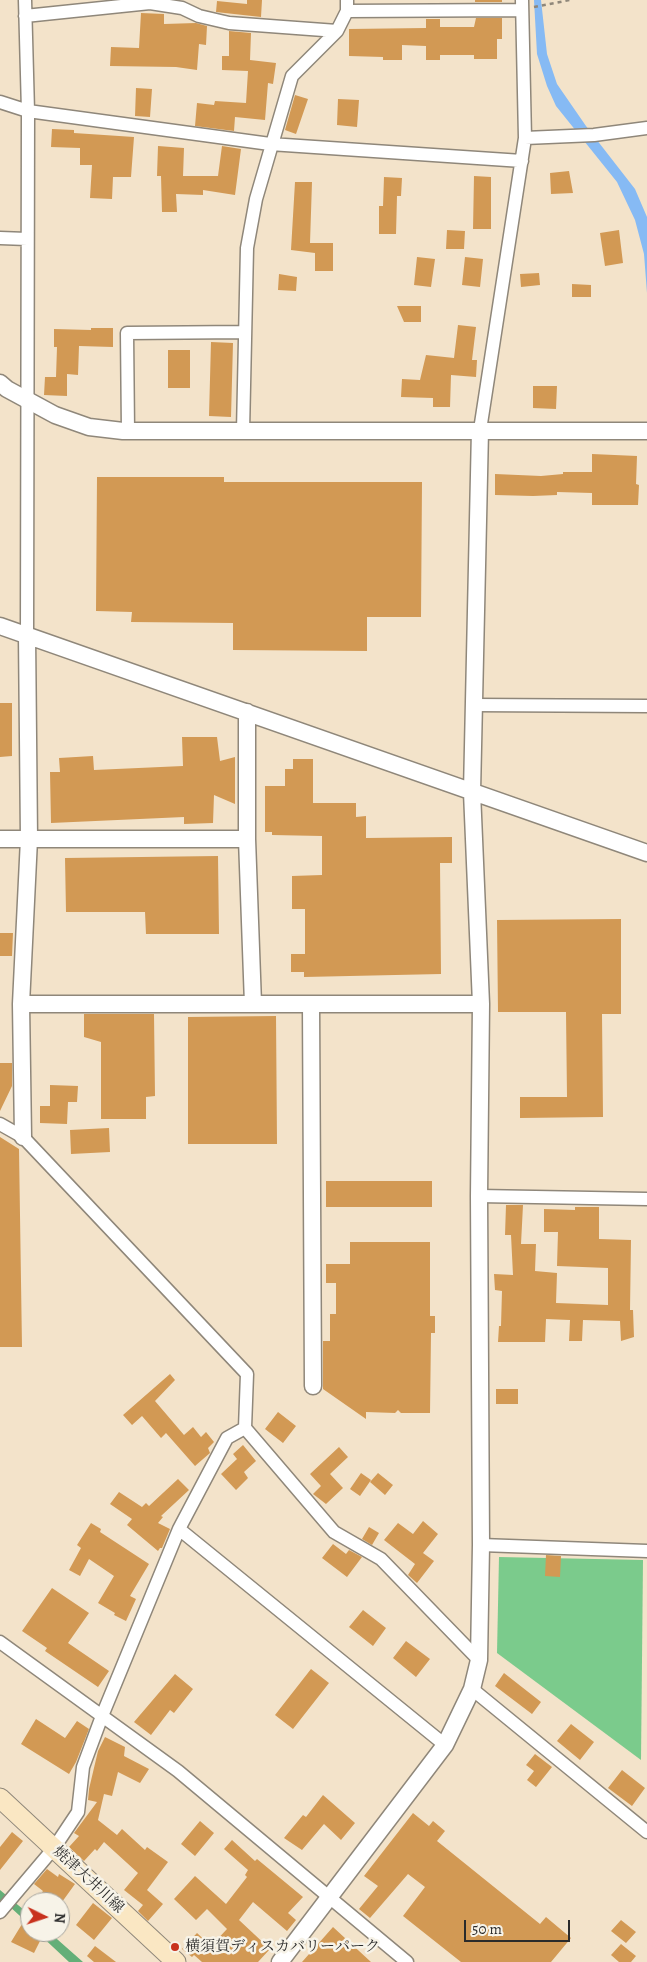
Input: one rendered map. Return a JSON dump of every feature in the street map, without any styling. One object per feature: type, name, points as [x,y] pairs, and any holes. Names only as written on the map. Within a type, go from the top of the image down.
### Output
[{"type":"main road","name":"焼津大井川線","points":[[0,1798],[176,1962]]},
{"type":"street","points":[[23,1137],[21,1004],[29,839],[26,399],[28,111],[25,0]]},
{"type":"street","points":[[24,16],[150,3],[182,8],[199,16],[229,23],[338,31]]},
{"type":"street","points":[[244,431],[247,248],[256,199],[270,144],[292,76],[338,31],[347,5],[521,5],[525,138],[480,430],[472,792],[481,1004],[479,1196],[482,1545],[479,1660],[472,1689],[445,1745],[280,1962]]},
{"type":"street","points":[[0,102],[28,111],[270,144],[522,161]]},
{"type":"street","points":[[525,138],[594,135],[647,128]]},
{"type":"street","points":[[0,238],[27,239]]},
{"type":"street","points":[[128,431],[127,333],[245,332]]},
{"type":"street","points":[[0,383],[7,389],[55,415],[89,427],[128,431],[645,431]]},
{"type":"street","points":[[0,626],[644,852]]},
{"type":"street","points":[[473,706],[645,706]]},
{"type":"street","points":[[247,712],[247,839],[253,1004]]},
{"type":"street","points":[[0,839],[247,839]]},
{"type":"street","points":[[21,1004],[481,1004]]},
{"type":"street","points":[[311,1004],[313,1386]]},
{"type":"street","points":[[0,1124],[23,1137],[247,1374],[245,1428],[334,1532],[381,1559],[479,1660]]},
{"type":"street","points":[[479,1196],[645,1199]]},
{"type":"street","points":[[0,1912],[54,1848],[78,1812],[84,1767],[102,1716],[179,1528],[227,1438],[245,1428]]},
{"type":"street","points":[[179,1528],[445,1745]]},
{"type":"street","points":[[482,1545],[647,1551]]},
{"type":"street","points":[[0,1642],[178,1771],[407,1962]]},
{"type":"street","points":[[472,1689],[647,1832]]},
{"type":"path","points":[[521,5],[570,0]]},
{"type":"green space","points":[[499,1557],[643,1560],[641,1760],[497,1653]]},
{"type":"green space","points":[[0,1890],[20,1907],[20,1916],[9,1906],[0,1904]]},
{"type":"green space","points":[[48,1942],[60,1942],[83,1962],[69,1962]]},
{"type":"water","points":[[534,0],[541,0],[547,54],[557,84],[586,126],[635,189],[647,217],[647,293],[644,254],[635,220],[617,182],[556,106],[547,86],[537,54]]},
{"type":"building","points":[[247,0],[262,0],[261,17],[216,12],[217,1],[247,4]]},
{"type":"building","points":[[475,0],[502,0],[502,2],[475,2]]},
{"type":"building","points":[[141,13],[164,14],[164,24],[196,23],[207,26],[206,45],[199,44],[197,70],[176,67],[110,66],[111,47],[139,48]]},
{"type":"building","points":[[476,18],[502,18],[502,39],[497,39],[497,59],[474,59],[474,55],[440,55],[440,60],[426,60],[426,46],[402,45],[402,60],[383,60],[383,57],[349,56],[349,29],[426,28],[426,19],[440,19],[440,27],[474,27]]},
{"type":"building","points":[[229,31],[251,33],[250,60],[276,63],[273,84],[268,83],[265,120],[235,117],[234,131],[195,126],[197,103],[214,105],[215,101],[246,103],[248,71],[222,70],[222,56],[229,56]]},
{"type":"building","points":[[136,88],[152,89],[150,117],[135,116]]},
{"type":"building","points":[[295,95],[308,99],[296,134],[285,130]]},
{"type":"building","points":[[338,99],[359,100],[357,127],[337,125]]},
{"type":"building","points":[[52,129],[74,130],[74,133],[134,137],[131,177],[113,177],[112,199],[90,198],[92,165],[80,165],[80,148],[51,147]]},
{"type":"building","points":[[158,146],[184,148],[183,176],[218,176],[222,146],[241,149],[235,195],[203,190],[203,195],[176,194],[177,212],[162,212],[161,176],[157,176]]},
{"type":"building","points":[[569,171],[573,193],[551,194],[550,173]]},
{"type":"building","points":[[474,176],[491,177],[491,229],[473,229]]},
{"type":"building","points":[[384,177],[402,178],[401,196],[397,196],[396,234],[379,234],[379,206],[383,206]]},
{"type":"building","points":[[295,182],[312,182],[310,243],[333,243],[333,271],[315,271],[315,253],[291,250]]},
{"type":"building","points":[[447,230],[465,231],[464,249],[446,249]]},
{"type":"building","points":[[619,230],[623,263],[605,266],[600,233]]},
{"type":"building","points":[[417,257],[435,259],[431,287],[414,285]]},
{"type":"building","points":[[465,257],[483,259],[480,287],[462,285]]},
{"type":"building","points":[[539,273],[540,285],[521,287],[520,274]]},
{"type":"building","points":[[279,274],[297,277],[296,291],[278,290]]},
{"type":"building","points":[[572,284],[591,285],[591,297],[572,297]]},
{"type":"building","points":[[397,306],[421,306],[421,322],[404,322]]},
{"type":"building","points":[[458,325],[476,327],[472,360],[477,360],[476,377],[451,375],[450,407],[433,407],[433,398],[401,397],[402,379],[420,380],[426,355],[454,358]]},
{"type":"building","points":[[91,328],[113,328],[113,347],[79,346],[78,375],[67,374],[67,396],[44,395],[45,377],[56,377],[57,347],[54,347],[54,329],[91,330]]},
{"type":"building","points":[[211,342],[233,343],[231,417],[209,416]]},
{"type":"building","points":[[168,350],[190,350],[190,388],[168,388]]},
{"type":"building","points":[[533,386],[557,386],[556,409],[533,408]]},
{"type":"building","points":[[592,454],[637,456],[636,484],[639,485],[638,505],[592,505],[592,493],[557,492],[557,495],[533,496],[495,495],[495,474],[541,476],[563,474],[563,472],[592,472]]},
{"type":"building","points":[[97,477],[224,477],[224,482],[422,482],[421,617],[367,617],[367,651],[233,650],[233,623],[131,622],[132,612],[96,611]]},
{"type":"building","points":[[0,703],[12,703],[12,756],[0,757]]},
{"type":"building","points":[[182,737],[217,737],[220,761],[235,757],[235,804],[214,795],[213,823],[184,824],[184,817],[51,823],[50,772],[60,772],[59,758],[93,756],[94,770],[183,766]]},
{"type":"building","points":[[293,759],[313,759],[313,803],[356,803],[356,817],[366,816],[366,838],[452,837],[452,863],[440,863],[441,974],[304,977],[304,972],[291,972],[291,954],[305,954],[305,909],[292,909],[292,876],[322,875],[322,836],[272,835],[272,832],[265,832],[265,786],[285,786],[285,769],[293,769]]},
{"type":"building","points":[[218,856],[219,934],[146,934],[145,912],[66,912],[65,858]]},
{"type":"building","points":[[621,919],[621,1014],[602,1014],[603,1117],[520,1118],[520,1097],[567,1097],[566,1012],[498,1012],[497,920]]},
{"type":"building","points":[[0,933],[13,933],[12,956],[0,956]]},
{"type":"building","points":[[84,1014],[154,1014],[155,1096],[146,1097],[146,1119],[101,1119],[101,1042],[84,1037]]},
{"type":"building","points":[[276,1016],[277,1144],[188,1144],[188,1017]]},
{"type":"building","points":[[0,1063],[12,1063],[12,1086],[0,1111]]},
{"type":"building","points":[[50,1085],[78,1086],[77,1102],[68,1102],[67,1124],[40,1123],[40,1106],[50,1106]]},
{"type":"building","points":[[109,1128],[110,1152],[71,1154],[70,1130]]},
{"type":"building","points":[[0,1137],[19,1149],[22,1347],[0,1347]]},
{"type":"building","points":[[326,1181],[432,1181],[432,1207],[326,1207]]},
{"type":"building","points":[[506,1205],[523,1205],[521,1244],[536,1244],[535,1271],[557,1273],[556,1303],[608,1305],[608,1268],[557,1266],[558,1232],[544,1232],[544,1209],[575,1210],[575,1207],[599,1207],[599,1239],[631,1240],[630,1310],[633,1310],[634,1337],[621,1341],[620,1321],[583,1320],[582,1341],[569,1341],[570,1320],[546,1319],[545,1342],[498,1342],[499,1326],[501,1326],[502,1291],[495,1290],[494,1274],[513,1275],[511,1235],[505,1235]]},
{"type":"building","points":[[350,1242],[430,1242],[430,1316],[435,1316],[435,1333],[431,1333],[430,1413],[401,1413],[398,1410],[395,1413],[366,1412],[366,1419],[323,1389],[323,1341],[330,1341],[330,1314],[336,1314],[336,1283],[326,1283],[326,1264],[350,1264]]},
{"type":"building","points":[[170,1374],[175,1380],[155,1401],[184,1435],[193,1427],[201,1437],[206,1432],[214,1442],[208,1448],[210,1453],[195,1466],[166,1433],[161,1438],[142,1416],[132,1425],[123,1415]]},
{"type":"building","points":[[496,1389],[518,1389],[518,1404],[496,1404]]},
{"type":"building","points":[[278,1412],[296,1426],[283,1443],[265,1429]]},
{"type":"building","points":[[243,1445],[256,1461],[244,1472],[248,1478],[236,1490],[221,1474],[237,1459],[233,1454]]},
{"type":"building","points":[[339,1447],[348,1457],[330,1474],[343,1488],[326,1504],[313,1494],[321,1486],[310,1474]]},
{"type":"building","points":[[361,1473],[371,1480],[360,1496],[350,1489]]},
{"type":"building","points":[[378,1473],[393,1485],[385,1495],[370,1482]]},
{"type":"building","points":[[178,1479],[189,1490],[161,1516],[163,1517],[158,1523],[170,1529],[162,1548],[158,1551],[127,1525],[132,1519],[110,1504],[119,1492],[142,1507],[146,1503],[149,1506]]},
{"type":"building","points":[[423,1521],[438,1534],[423,1553],[434,1561],[417,1583],[408,1575],[415,1564],[384,1540],[398,1523],[413,1534]]},
{"type":"building","points":[[91,1523],[101,1529],[100,1532],[149,1564],[130,1596],[136,1599],[126,1621],[98,1603],[114,1576],[89,1559],[80,1576],[69,1570],[81,1548],[77,1545]]},
{"type":"building","points":[[369,1527],[379,1533],[372,1545],[362,1539]]},
{"type":"building","points":[[333,1544],[346,1554],[349,1550],[362,1557],[347,1577],[322,1558]]},
{"type":"building","points":[[546,1555],[561,1556],[560,1577],[545,1576]]},
{"type":"building","points":[[52,1588],[89,1613],[68,1643],[109,1671],[98,1687],[45,1651],[47,1648],[22,1631]]},
{"type":"building","points":[[363,1610],[386,1628],[373,1646],[349,1627]]},
{"type":"building","points":[[406,1641],[430,1659],[416,1677],[393,1658]]},
{"type":"building","points":[[311,1669],[329,1683],[293,1729],[275,1715]]},
{"type":"building","points":[[504,1673],[541,1702],[532,1714],[495,1686]]},
{"type":"building","points":[[175,1674],[193,1689],[174,1713],[170,1710],[151,1735],[134,1722]]},
{"type":"building","points":[[36,1719],[65,1738],[77,1721],[89,1729],[76,1762],[69,1774],[21,1744]]},
{"type":"building","points":[[571,1724],[594,1742],[580,1760],[557,1741]]},
{"type":"building","points":[[105,1737],[125,1747],[124,1756],[149,1769],[140,1783],[118,1772],[112,1796],[104,1794],[98,1820],[117,1835],[122,1829],[145,1850],[147,1847],[168,1862],[147,1890],[163,1904],[148,1921],[138,1911],[143,1905],[124,1890],[138,1873],[104,1842],[97,1851],[95,1849],[84,1861],[69,1847],[79,1836],[74,1833],[97,1802],[88,1800],[89,1789],[98,1751]]},
{"type":"building","points":[[535,1754],[552,1767],[536,1787],[527,1780],[534,1771],[526,1765]]},
{"type":"building","points":[[622,1770],[645,1788],[632,1806],[608,1788]]},
{"type":"building","points":[[323,1795],[355,1823],[341,1840],[324,1824],[302,1850],[284,1838],[303,1815],[306,1817]]},
{"type":"building","points":[[413,1813],[429,1826],[433,1821],[445,1831],[437,1841],[540,1924],[546,1917],[571,1938],[551,1962],[461,1962],[403,1916],[425,1887],[408,1874],[370,1918],[359,1909],[378,1886],[364,1876]]},
{"type":"building","points":[[200,1821],[214,1833],[195,1856],[181,1844]]},
{"type":"building","points":[[12,1832],[23,1841],[0,1870],[0,1847]]},
{"type":"building","points":[[232,1840],[255,1861],[257,1859],[303,1897],[288,1913],[296,1920],[287,1931],[253,1902],[239,1920],[270,1949],[258,1962],[202,1962],[194,1955],[192,1957],[182,1949],[197,1933],[211,1946],[227,1929],[207,1909],[196,1920],[174,1899],[195,1876],[226,1904],[247,1877],[245,1875],[248,1870],[224,1849]]},
{"type":"building","points":[[47,1869],[58,1877],[59,1874],[75,1884],[69,1892],[42,1892],[34,1884]]},
{"type":"building","points":[[93,1903],[112,1918],[94,1940],[76,1925]]},
{"type":"building","points":[[621,1920],[636,1932],[626,1943],[611,1931]]},
{"type":"building","points":[[20,1927],[20,1942],[40,1942],[34,1953],[11,1942]]},
{"type":"building","points":[[333,1927],[371,1962],[302,1962]]},
{"type":"building","points":[[621,1944],[636,1956],[631,1962],[619,1962],[611,1955]]},
{"type":"building","points":[[95,1946],[116,1962],[94,1962],[87,1956]]},
{"type":"place","name":"横須賀ディスカバリーパーク","points":[[175,1947]]}]
